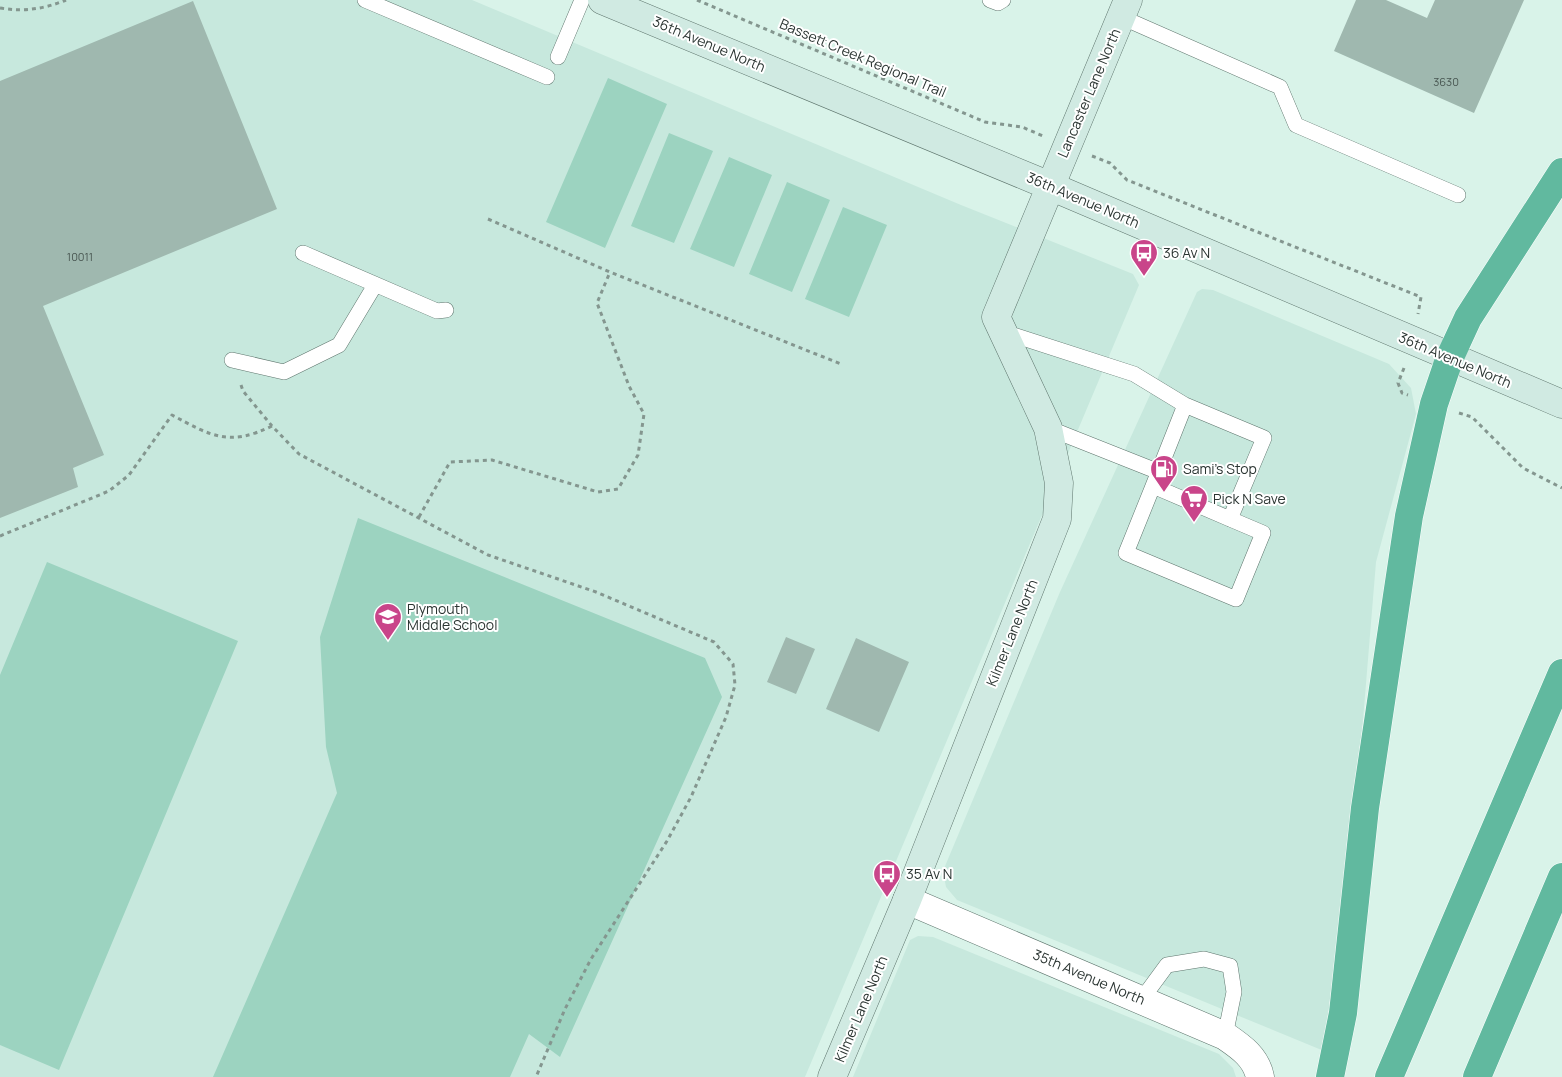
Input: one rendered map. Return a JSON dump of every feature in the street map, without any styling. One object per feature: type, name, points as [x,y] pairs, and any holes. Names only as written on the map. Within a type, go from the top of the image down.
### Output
[{"type":"highway","points":[[1330,1077],[1343,1013],[1365,808],[1409,516],[1434,404],[1450,357],[1468,318],[1562,172]]},
{"type":"highway","points":[[1389,1077],[1562,673]]},
{"type":"highway","points":[[1477,1077],[1562,877]]},
{"type":"street","name":"36th Avenue North","points":[[602,0],[1050,186],[1562,404]]},
{"type":"street","name":"Lancaster Lane North","points":[[1050,186],[1125,5]]},
{"type":"street","name":"Kilmer Lane North","points":[[832,1077],[907,900],[1057,519],[1059,483],[1048,428],[996,317],[1050,186]]},
{"type":"street","name":"35th Avenue North","points":[[907,900],[1225,1036],[1247,1051],[1259,1074]]},
{"type":"lane","points":[[365,0],[548,77]]},
{"type":"lane","points":[[558,57],[582,0]]},
{"type":"lane","points":[[990,0],[998,3],[1003,0]]},
{"type":"lane","points":[[1125,5],[1280,87],[1296,125],[1458,195]]},
{"type":"lane","points":[[303,253],[437,311],[446,310]]},
{"type":"lane","points":[[232,360],[284,372],[339,345],[374,285]]},
{"type":"lane","points":[[1004,332],[1134,374],[1185,405],[1264,438],[1240,479],[1230,519]]},
{"type":"lane","points":[[1048,428],[1156,479],[1230,519],[1263,533],[1236,599],[1126,553],[1156,479],[1175,451],[1185,405]]},
{"type":"lane","points":[[1142,999],[1167,965],[1204,959],[1230,966],[1234,992],[1225,1036]]},
{"type":"path","points":[[0,8],[17,11],[47,8],[66,0]]},
{"type":"path","name":"Bassett Creek Regional Trail","points":[[697,0],[985,122],[1022,127]]},
{"type":"path","points":[[488,219],[610,272],[841,364]]},
{"type":"path","points":[[419,517],[450,462],[492,460],[598,492],[618,489],[638,455],[644,414],[629,386],[597,303],[610,272]]},
{"type":"path","points":[[232,360],[242,391],[299,454],[361,489],[419,517],[488,555],[596,592],[714,642],[733,664],[735,685],[726,717],[691,797],[667,842],[591,960],[566,1009],[536,1077]]},
{"type":"path","points":[[0,536],[109,491],[129,475],[172,415],[208,435],[229,439],[252,435],[272,426]]},
{"type":"path","points":[[1523,468],[1562,488]]},
{"type":"shaded area","name":"Plymouth Middle School","points":[[0,0],[472,0],[961,205],[1133,274],[1139,285],[805,1077],[0,1077]]},
{"type":"shaded area","points":[[1202,289],[1213,290],[1389,364],[1411,388],[1416,414],[1376,562],[1363,720],[1324,1051],[957,900],[946,887],[943,871],[1060,592],[1197,292]]},
{"type":"shaded area","points":[[918,936],[933,937],[1219,1054],[1233,1068],[1236,1077],[853,1077],[910,940]]},
{"type":"green space","points":[[608,78],[667,104],[605,248],[546,222]]},
{"type":"green space","points":[[669,133],[713,151],[674,243],[631,226]]},
{"type":"green space","points":[[729,157],[772,175],[734,267],[690,249]]},
{"type":"green space","points":[[787,182],[830,200],[792,292],[749,274]]},
{"type":"green space","points":[[843,207],[887,225],[849,317],[805,299]]},
{"type":"green space","points":[[358,518],[705,658],[722,697],[560,1057],[529,1034],[510,1077],[213,1077],[337,793],[326,747],[320,637]]},
{"type":"green space","points":[[47,562],[238,641],[59,1070],[0,1045],[0,675]]},
{"type":"building","points":[[1356,0],[1386,0],[1427,18],[1435,0],[1524,0],[1474,113],[1334,51]]},
{"type":"building","points":[[193,1],[277,209],[43,306],[104,455],[73,468],[78,487],[0,518],[0,81]]},
{"type":"building","points":[[786,637],[815,649],[796,694],[767,682]]},
{"type":"building","points":[[856,638],[909,662],[879,732],[826,709]]},
{"type":"place","name":"36 Av N","points":[[1144,277]]},
{"type":"place","name":"Sami's Stop","points":[[1164,493]]},
{"type":"place","name":"Pick N Save","points":[[1194,523]]},
{"type":"place","name":"Plymouth Middle School","points":[[388,641]]},
{"type":"place","name":"35 Av N","points":[[887,898]]}]
